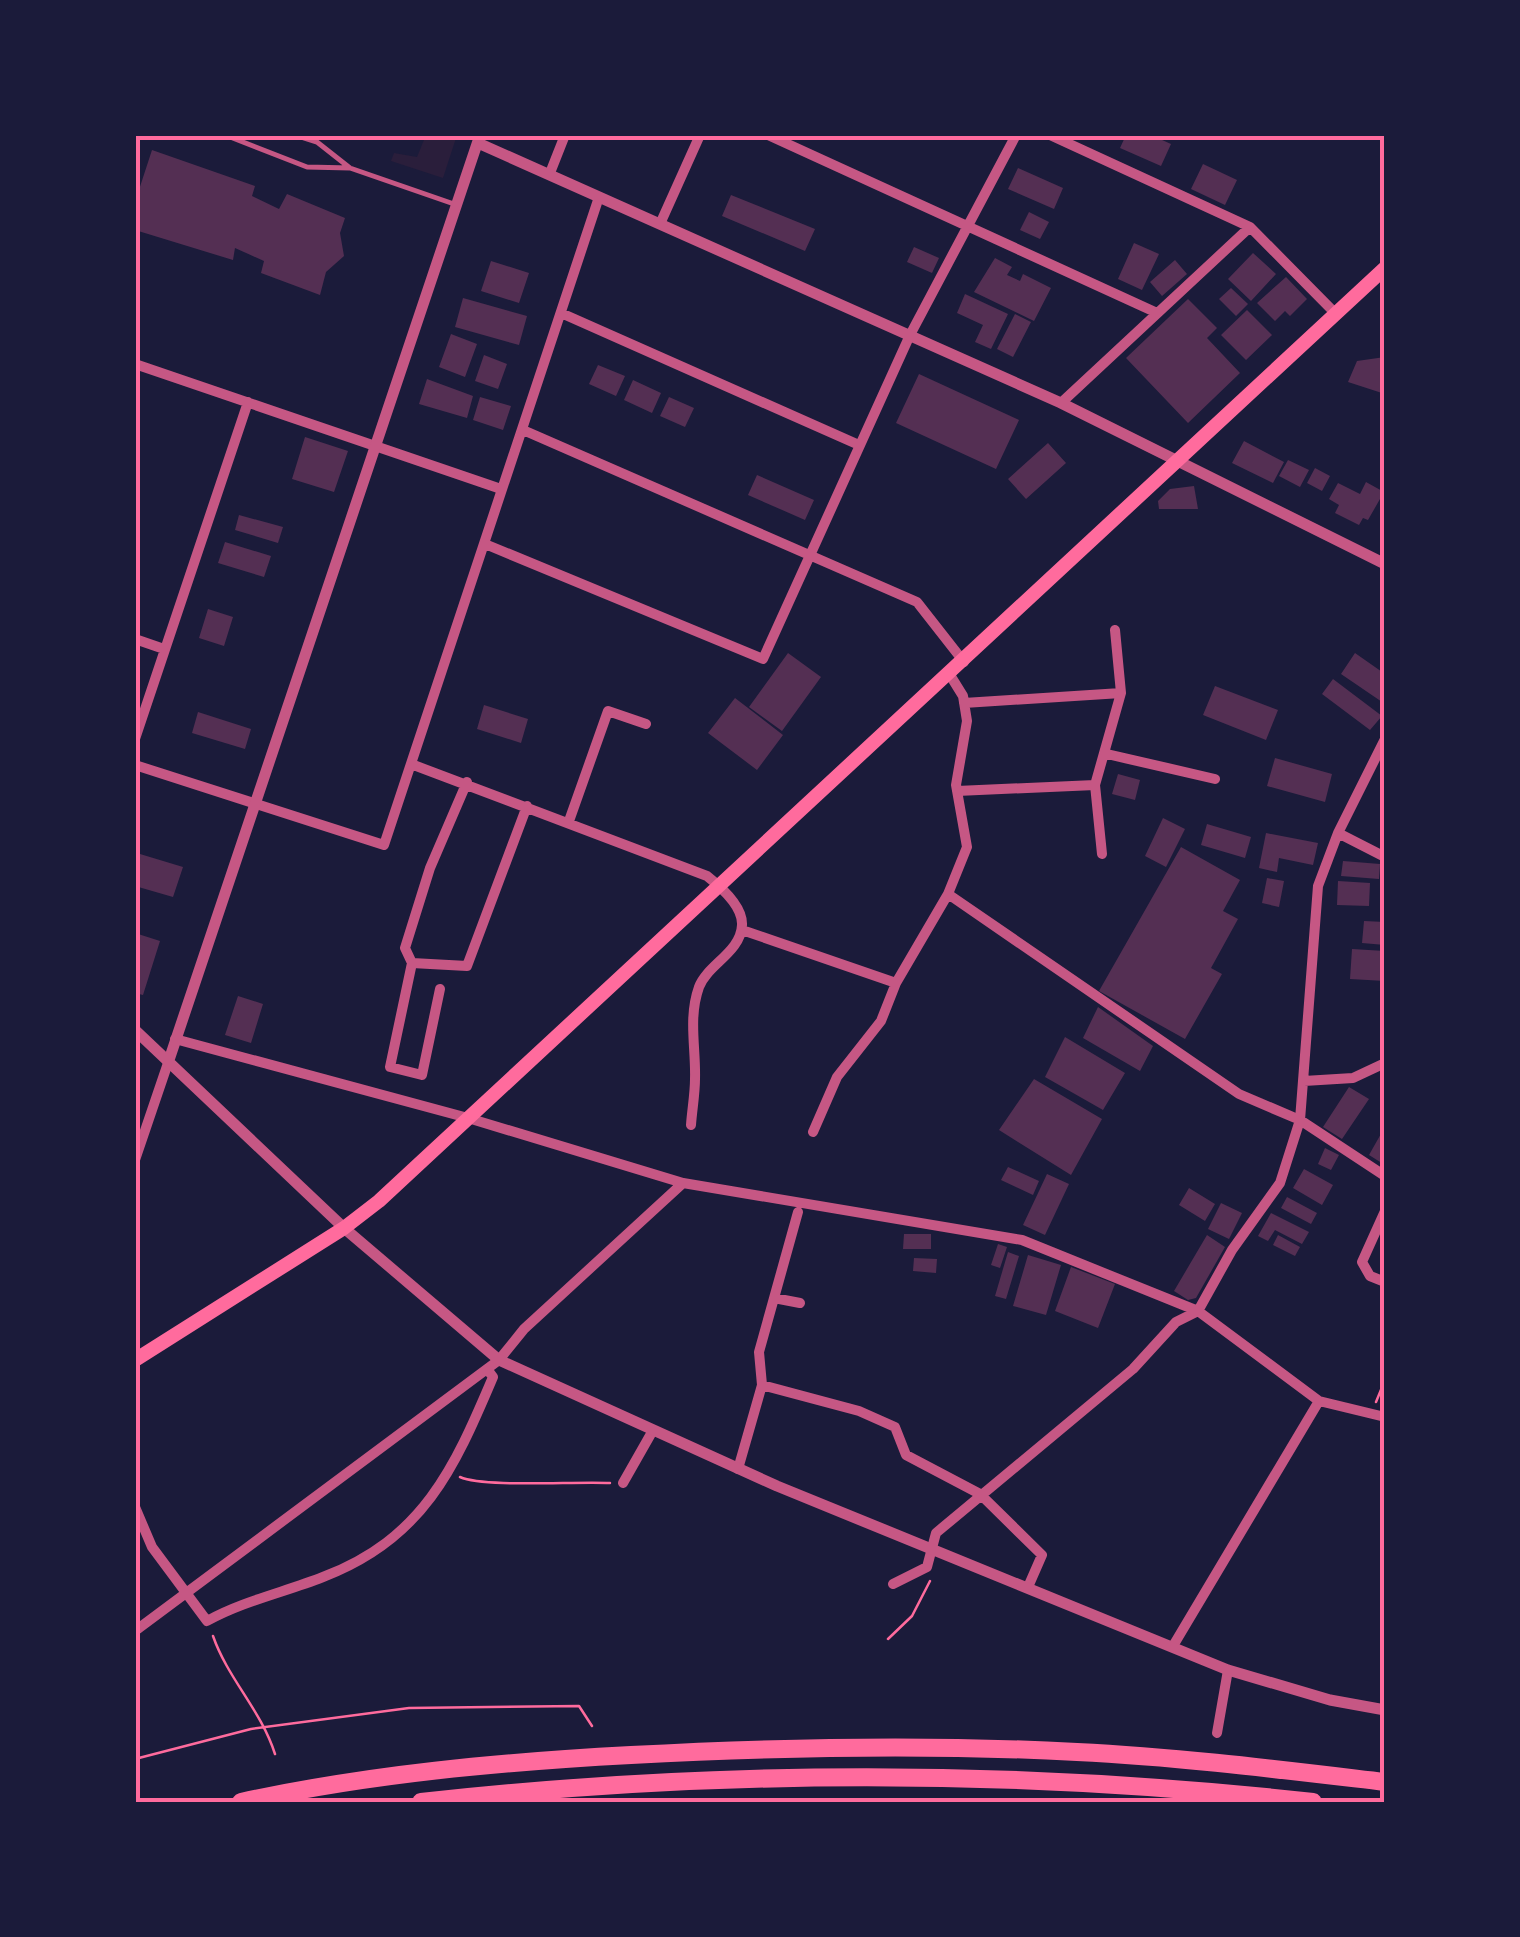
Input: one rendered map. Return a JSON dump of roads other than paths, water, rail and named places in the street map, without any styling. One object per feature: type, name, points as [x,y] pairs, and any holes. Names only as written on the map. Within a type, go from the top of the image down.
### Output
[{"type":"highway","points":[[241,1802],[397,1775],[544,1760],[730,1750],[910,1747],[1078,1752],[1385,1782]]},
{"type":"highway","points":[[421,1802],[546,1788],[914,1775],[1078,1780],[1313,1802]]},
{"type":"main road","points":[[135,1360],[344,1228],[950,675],[1385,268]]},
{"type":"street","points":[[550,174],[565,135]]},
{"type":"street","points":[[660,224],[700,135]]},
{"type":"street","points":[[768,135],[1156,312]]},
{"type":"street","points":[[485,544],[763,659],[910,335],[1016,135]]},
{"type":"street","points":[[1050,135],[1250,226],[1336,314]]},
{"type":"street","points":[[135,1160],[479,139],[599,197],[1060,403],[1385,564]]},
{"type":"street","points":[[135,765],[384,845],[599,197]]},
{"type":"street","points":[[1060,403],[1250,226]]},
{"type":"street","points":[[561,313],[859,444]]},
{"type":"street","points":[[135,364],[502,488]]},
{"type":"street","points":[[135,739],[248,402]]},
{"type":"street","points":[[523,430],[917,602],[964,662]]},
{"type":"street","points":[[1102,854],[1095,785],[1122,693],[1116,630]]},
{"type":"street","points":[[135,639],[164,649]]},
{"type":"street","points":[[813,1132],[828,1092],[881,1021],[896,982],[948,894],[967,846],[957,791],[967,721],[964,703],[950,675]]},
{"type":"street","points":[[964,703],[1122,693]]},
{"type":"street","points":[[569,821],[608,711],[646,724]]},
{"type":"street","points":[[893,1584],[927,1567],[936,1533],[1133,1369],[1176,1322],[1198,1312],[1232,1250],[1280,1183],[1300,1120],[1318,886],[1338,833],[1385,739]]},
{"type":"street","points":[[1107,754],[1215,779]]},
{"type":"street","points":[[410,764],[569,821],[707,876],[720,886],[741,914],[742,930],[722,962],[700,983],[690,1044],[696,1076],[691,1125]]},
{"type":"street","points":[[440,989],[422,1075],[390,1066],[412,963],[404,948],[430,868],[466,782]]},
{"type":"street","points":[[957,791],[1095,785]]},
{"type":"street","points":[[412,963],[467,966],[526,806]]},
{"type":"street","points":[[1338,833],[1385,857]]},
{"type":"street","points":[[948,894],[1239,1094],[1300,1120],[1385,1176]]},
{"type":"street","points":[[742,930],[896,982]]},
{"type":"street","points":[[135,1030],[344,1228],[499,1360],[738,1469],[1228,1670],[1330,1700],[1385,1710]]},
{"type":"street","points":[[175,1039],[468,1118],[683,1182],[1022,1240],[1198,1312],[1318,1401],[1380,1417]]},
{"type":"street","points":[[1304,1082],[1353,1078],[1385,1063]]},
{"type":"street","points":[[135,1631],[499,1360],[524,1329],[683,1182]]},
{"type":"street","points":[[738,1469],[762,1385],[759,1352],[798,1212]]},
{"type":"street","points":[[1385,1212],[1362,1262],[1370,1276],[1385,1282]]},
{"type":"street","points":[[774,1298],[800,1303]]},
{"type":"street","points":[[135,1506],[152,1547],[207,1621],[328,1575],[378,1551],[420,1515],[452,1470],[493,1377],[488,1369]]},
{"type":"street","points":[[762,1385],[859,1411],[895,1427],[906,1455],[980,1494],[1042,1554],[1028,1587]]},
{"type":"street","points":[[1174,1646],[1318,1401]]},
{"type":"street","points":[[623,1483],[652,1432]]},
{"type":"street","points":[[1217,1733],[1228,1670]]},
{"type":"lane","points":[[225,135],[307,166],[350,168],[456,205]]},
{"type":"lane","points":[[296,135],[318,142],[350,168]]}]
